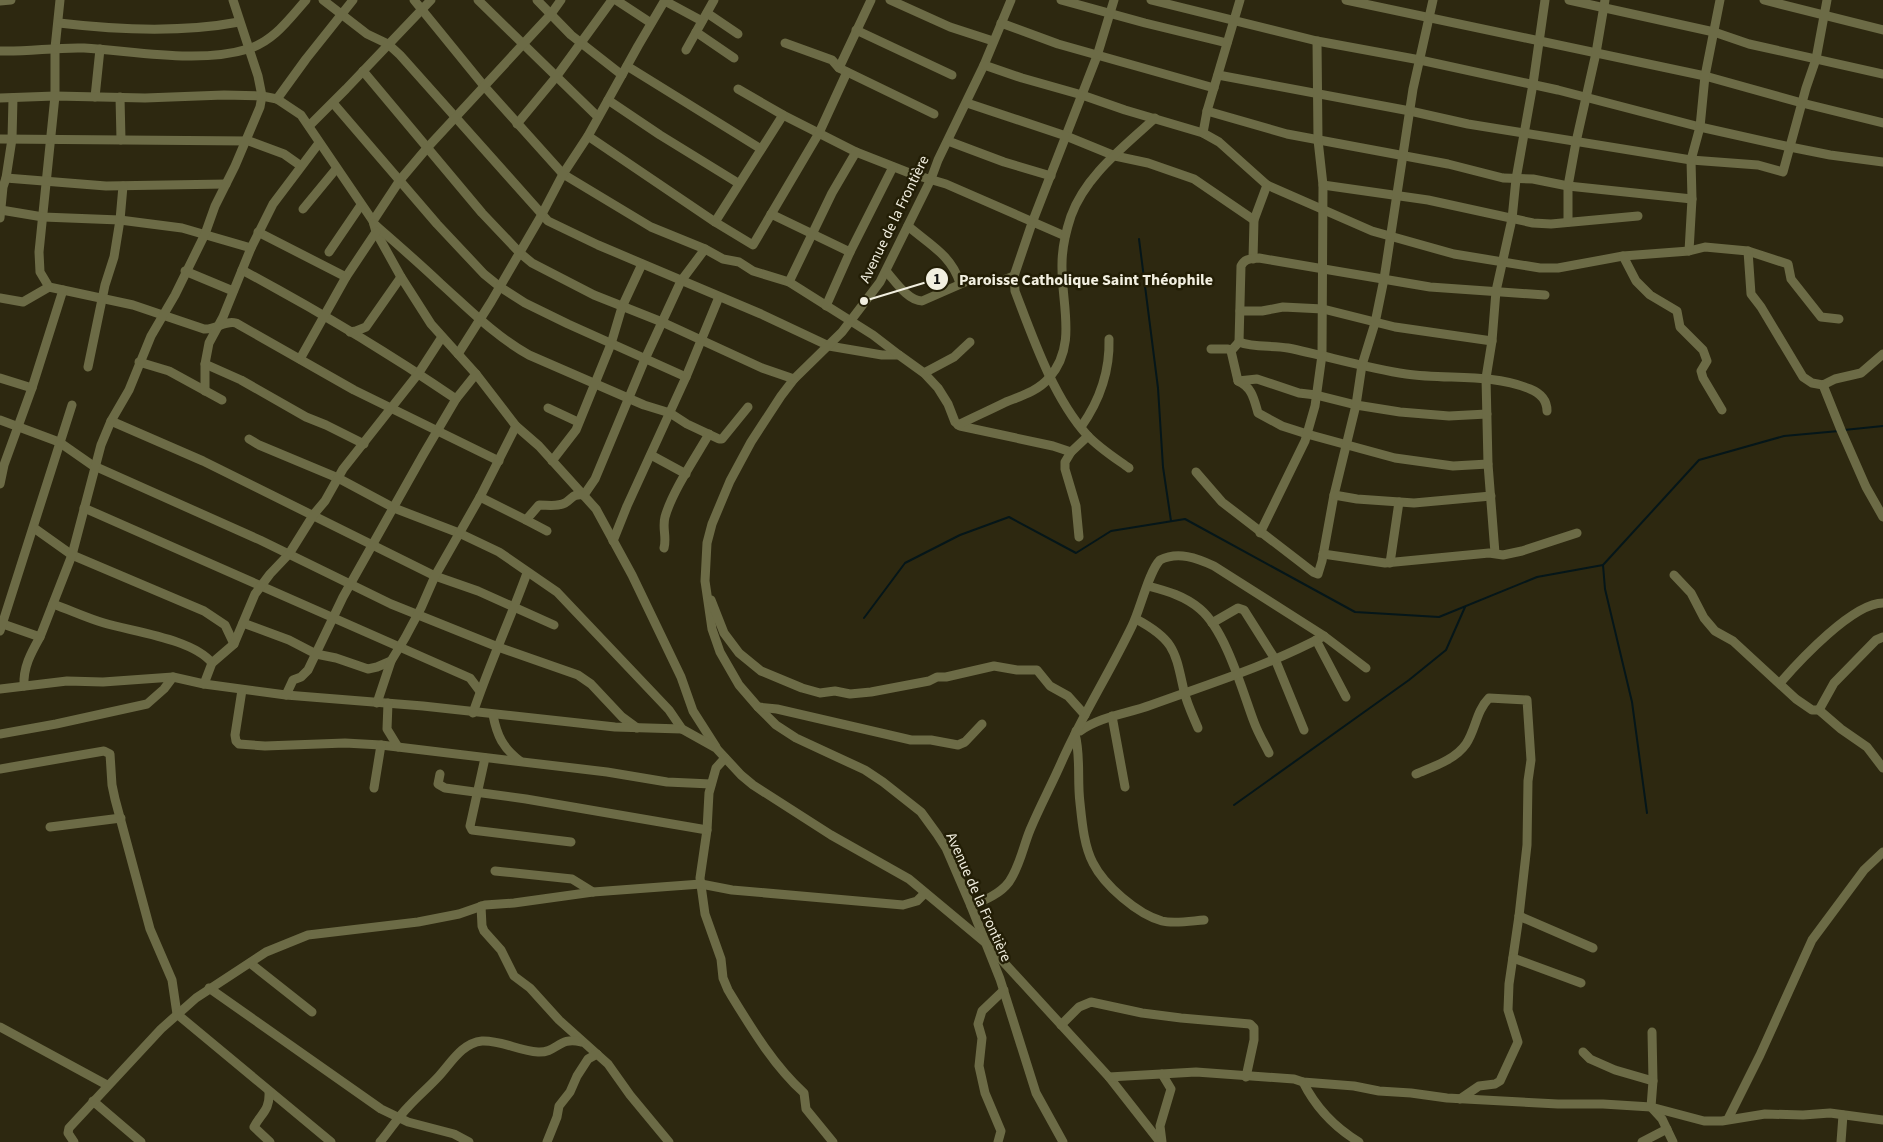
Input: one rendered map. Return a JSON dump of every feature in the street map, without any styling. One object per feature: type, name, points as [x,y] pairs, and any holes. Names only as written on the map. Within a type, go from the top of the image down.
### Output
[{"type":"street","points":[[0,1],[11,0]]},
{"type":"street","points":[[49,287],[40,272],[39,252],[55,96],[55,48],[60,0]]},
{"type":"street","points":[[24,686],[23,676],[27,660],[40,637],[72,555],[94,466],[111,421],[129,390],[151,336],[175,295],[185,271],[205,234],[215,206],[254,124],[262,96],[233,0]]},
{"type":"street","points":[[0,51],[55,48],[100,49],[146,54],[221,54],[249,48],[272,36],[306,0]]},
{"type":"street","points":[[323,0],[367,34],[388,44],[422,79],[542,216],[563,229],[829,346],[882,355],[899,355]]},
{"type":"street","points":[[277,99],[353,0]]},
{"type":"street","points":[[414,0],[484,86],[563,174],[651,227],[705,249],[723,259],[738,262],[753,271],[789,282],[873,335],[924,373],[938,388],[958,425],[976,431],[1052,446],[1071,452]]},
{"type":"street","points":[[308,126],[333,103],[431,0]]},
{"type":"street","points":[[478,0],[598,117]]},
{"type":"street","points":[[536,0],[581,42],[622,75]]},
{"type":"street","points":[[300,359],[400,180],[427,148],[551,14],[560,0]]},
{"type":"street","points":[[517,124],[556,77],[612,0]]},
{"type":"street","points":[[616,0],[651,23]]},
{"type":"street","points":[[686,50],[714,0]]},
{"type":"street","points":[[588,136],[715,222],[753,245],[819,133],[856,30],[871,0]]},
{"type":"street","points":[[890,0],[950,27],[993,41]]},
{"type":"street","name":"Avenue de la Frontière","points":[[1011,0],[967,103],[886,271],[870,297],[850,322],[829,346],[794,379],[768,415],[730,481],[712,524],[707,543],[705,581],[712,628],[720,652],[740,685],[758,707],[776,724],[796,738],[865,770],[884,782],[921,812],[946,848],[1000,979],[1036,1093],[1063,1142]]},
{"type":"street","points":[[1114,0],[1097,56],[1032,223],[1014,276],[1015,292],[1050,377],[1088,436],[1129,468]]},
{"type":"street","points":[[1150,0],[1317,41],[1420,60],[1586,96],[1700,127],[1790,147],[1830,155],[1883,162]]},
{"type":"street","points":[[1203,133],[1207,111],[1240,0]]},
{"type":"street","points":[[1346,0],[1705,76],[1883,123]]},
{"type":"street","points":[[1196,472],[1222,502],[1318,574],[1334,495],[1356,405],[1362,365],[1375,323],[1384,279],[1410,110],[1433,0]]},
{"type":"street","points":[[1495,553],[1488,464],[1486,378],[1492,341],[1496,291],[1504,262],[1512,219],[1516,179],[1533,84],[1545,0]]},
{"type":"street","points":[[1569,0],[1604,4],[1714,32],[1749,44],[1883,74]]},
{"type":"street","points":[[1689,251],[1692,199],[1691,160],[1700,127],[1705,76],[1720,0]]},
{"type":"street","points":[[1764,0],[1883,30]]},
{"type":"street","points":[[1218,75],[1317,92],[1523,134],[1691,160],[1758,165],[1784,172],[1816,59],[1827,0]]},
{"type":"street","points":[[458,354],[542,216],[563,174],[588,136],[665,1],[702,22]]},
{"type":"street","points":[[1068,1],[1227,43]]},
{"type":"street","points":[[1568,222],[1568,186],[1596,53],[1604,4]]},
{"type":"street","points":[[707,13],[738,34]]},
{"type":"street","points":[[59,23],[96,27],[209,28],[239,22]]},
{"type":"street","points":[[1002,23],[1097,56],[1214,88]]},
{"type":"street","points":[[856,30],[952,74]]},
{"type":"street","points":[[696,32],[734,58]]},
{"type":"street","points":[[1260,532],[1305,441],[1316,395],[1322,355],[1324,268],[1322,185],[1318,140],[1317,41]]},
{"type":"street","points":[[785,43],[832,60],[843,70],[934,114]]},
{"type":"street","points":[[95,97],[100,49]]},
{"type":"street","points":[[984,65],[1203,133],[1214,139],[1267,185],[1322,210],[1390,237],[1454,254],[1540,268],[1558,268],[1623,256],[1689,251],[1705,247],[1748,251],[1788,264],[1791,280],[1821,317],[1839,320]]},
{"type":"street","points":[[627,66],[761,149]]},
{"type":"street","points":[[363,71],[427,148],[520,253],[532,263],[594,295],[662,322],[762,368],[794,379]]},
{"type":"street","points":[[738,89],[783,116],[856,152],[965,192],[1065,236]]},
{"type":"street","points":[[0,98],[55,96],[262,96],[277,99],[301,114],[361,205],[431,324],[476,374],[516,426],[539,446],[596,509],[682,677],[693,712],[716,748],[741,775],[763,792],[831,835],[894,870],[987,944],[1108,1077],[1161,1142]]},
{"type":"street","points":[[120,97],[121,140]]},
{"type":"street","points":[[13,98],[12,139],[6,178],[1,187],[0,214],[120,220],[182,228],[251,248]]},
{"type":"street","points":[[608,100],[660,135],[738,183]]},
{"type":"street","points":[[333,103],[437,224],[484,274],[500,287],[525,302],[611,344],[686,377]]},
{"type":"street","points":[[967,103],[1066,136],[1115,156],[1148,163],[1194,179],[1254,220]]},
{"type":"street","points":[[1207,111],[1287,134],[1448,164],[1503,178],[1533,179],[1568,186],[1692,199]]},
{"type":"street","points":[[715,222],[738,183],[783,116]]},
{"type":"street","points":[[958,425],[1034,390],[1050,377],[1063,357],[1067,335],[1062,264],[1065,236],[1079,198],[1089,184],[1115,156],[1155,118]]},
{"type":"street","points":[[0,139],[250,141],[284,154],[301,166]]},
{"type":"street","points":[[948,141],[996,159],[1051,176]]},
{"type":"street","points":[[206,390],[206,364],[210,343],[258,232],[273,204],[319,143]]},
{"type":"street","points":[[789,282],[832,193],[856,152]]},
{"type":"street","points":[[826,306],[850,252],[893,167]]},
{"type":"street","points":[[303,209],[336,168]]},
{"type":"street","points":[[6,178],[123,186],[226,184]]},
{"type":"street","points":[[1253,259],[1254,220],[1267,185]]},
{"type":"street","points":[[1322,185],[1428,200],[1512,219],[1551,224],[1638,216]]},
{"type":"street","points":[[88,367],[120,220],[123,186]]},
{"type":"street","points":[[329,252],[361,205]]},
{"type":"street","points":[[771,214],[850,252]]},
{"type":"street","points":[[374,226],[417,261],[480,320],[511,345],[530,355],[644,405],[670,413],[687,424],[719,439],[722,439],[748,407]]},
{"type":"street","points":[[908,226],[949,260],[956,270],[960,283]]},
{"type":"street","points":[[258,232],[346,278]]},
{"type":"street","points":[[584,495],[595,479],[645,359],[682,281],[705,249]]},
{"type":"street","points":[[1748,251],[1750,285],[1754,299],[1761,307],[1803,377],[1812,383],[1823,385],[1835,379],[1861,373],[1883,354]]},
{"type":"street","points":[[1623,256],[1636,281],[1650,294],[1677,311],[1680,327],[1703,350],[1707,362],[1701,371],[1703,378],[1722,410]]},
{"type":"street","points":[[1231,351],[1239,342],[1241,266],[1244,262],[1253,259],[1259,258],[1324,268],[1430,287],[1545,295]]},
{"type":"street","points":[[552,461],[576,430],[611,344],[622,307],[642,264]]},
{"type":"street","points":[[242,270],[324,316],[456,399]]},
{"type":"street","points":[[185,271],[233,291]]},
{"type":"street","points":[[886,271],[910,297],[917,301],[922,301],[970,280],[990,279],[1001,281],[1014,276]]},
{"type":"street","points":[[350,332],[366,327],[402,277]]},
{"type":"street","points":[[0,298],[23,302],[49,287],[103,298],[164,314],[204,328],[218,327],[230,322],[236,323],[354,390],[499,461]]},
{"type":"street","points":[[0,484],[2,465],[32,388],[63,290]]},
{"type":"street","points":[[613,541],[702,341],[719,297]]},
{"type":"street","points":[[1240,311],[1262,311],[1283,307],[1323,309],[1375,323],[1492,341]]},
{"type":"street","points":[[204,684],[212,663],[234,644],[253,599],[276,566],[289,554],[314,514],[325,501],[338,478],[418,374],[442,337]]},
{"type":"street","points":[[1081,427],[1092,411],[1100,394],[1108,366],[1109,339]]},
{"type":"street","points":[[924,373],[954,357],[970,342]]},
{"type":"street","points":[[1239,342],[1248,345],[1283,347],[1408,374],[1449,378],[1486,378],[1531,389],[1544,398],[1548,411]]},
{"type":"street","points":[[1211,349],[1228,349],[1231,351]]},
{"type":"street","points":[[1231,351],[1238,381]]},
{"type":"street","points":[[139,362],[169,371],[222,400]]},
{"type":"street","points":[[206,364],[241,380],[306,417],[364,444]]},
{"type":"street","points":[[286,695],[293,680],[304,674],[316,654],[350,585],[437,431],[456,399],[476,374]]},
{"type":"street","points":[[0,378],[32,388]]},
{"type":"street","points":[[1238,381],[1257,379],[1298,393],[1400,412],[1449,416],[1487,414]]},
{"type":"street","points":[[1238,381],[1246,385],[1254,398],[1258,413],[1282,426],[1366,451],[1420,462],[1453,466],[1488,464]]},
{"type":"street","points":[[1823,385],[1866,487],[1883,517]]},
{"type":"street","points":[[40,637],[1,626],[72,405]]},
{"type":"street","points":[[548,408],[578,422]]},
{"type":"street","points":[[0,420],[59,442],[94,466],[149,489],[417,615],[498,647],[578,675],[591,684],[622,717],[637,728]]},
{"type":"street","points":[[111,421],[181,450],[314,514],[435,576],[515,607],[554,625]]},
{"type":"street","points":[[377,703],[391,661],[406,638],[435,576],[480,497],[516,426]]},
{"type":"street","points":[[664,548],[665,518],[670,503],[709,434]]},
{"type":"street","points":[[1079,537],[1076,506],[1065,469],[1071,452],[1088,436]]},
{"type":"street","points":[[250,439],[259,445],[338,478],[394,508],[459,533],[499,552],[557,592],[669,710],[682,730]]},
{"type":"street","points":[[651,455],[686,474]]},
{"type":"street","points":[[526,520],[540,504],[561,504],[572,496],[584,495]]},
{"type":"street","points":[[1334,495],[1424,503],[1491,496]]},
{"type":"street","points":[[480,497],[547,530]]},
{"type":"street","points":[[1390,563],[1399,502]]},
{"type":"street","points":[[84,508],[398,648],[470,678],[480,690]]},
{"type":"street","points":[[34,528],[72,555],[124,575],[204,610],[225,625],[234,644]]},
{"type":"street","points":[[1323,554],[1390,563],[1495,553],[1503,555],[1522,551],[1577,533]]},
{"type":"street","points":[[971,906],[990,898],[1008,883],[1015,872],[1031,828],[1075,732],[1136,619],[1158,563],[1164,558],[1178,555],[1204,561],[1231,576],[1366,668]]},
{"type":"street","points":[[473,712],[527,573]]},
{"type":"street","points":[[1674,575],[1691,593],[1704,618],[1715,630],[1733,641],[1796,699],[1812,710],[1819,710],[1867,747],[1883,768]]},
{"type":"street","points":[[705,581],[724,632],[738,653],[761,671],[802,688],[823,693],[836,691],[850,694],[929,681],[937,677],[946,677],[994,666],[1017,670],[1031,669],[1037,670],[1050,686],[1068,696],[1085,715]]},
{"type":"street","points":[[1148,586],[1188,600],[1212,622],[1237,674],[1255,724],[1269,753]]},
{"type":"street","points":[[1780,683],[1798,661],[1839,624],[1875,603],[1883,603]]},
{"type":"street","points":[[53,604],[103,623],[170,640],[196,649],[203,653],[212,663]]},
{"type":"street","points":[[1212,622],[1242,608],[1275,659],[1304,730]]},
{"type":"street","points":[[1136,619],[1155,629],[1165,638],[1174,652],[1180,667],[1185,693],[1198,728]]},
{"type":"street","points":[[244,623],[281,637],[316,654],[336,658],[368,669],[391,661]]},
{"type":"street","points":[[1819,710],[1834,684],[1876,640],[1883,637]]},
{"type":"street","points":[[1075,732],[1080,732],[1095,722],[1237,674],[1320,638]]},
{"type":"street","points":[[1320,638],[1346,697]]},
{"type":"street","points":[[0,689],[67,681],[103,682],[173,677],[204,684],[286,695],[388,703],[637,728],[682,730],[716,748]]},
{"type":"street","points":[[0,734],[147,704],[164,689],[173,677]]},
{"type":"street","points":[[242,690],[235,735],[236,741],[239,744],[265,746],[345,743],[381,745],[606,772],[667,782],[711,784]]},
{"type":"street","points":[[1416,774],[1453,756],[1462,749],[1470,736],[1477,716],[1489,698],[1528,700],[1531,760],[1528,781],[1527,845],[1509,984],[1508,1010],[1518,1046],[1500,1080],[1495,1084],[1479,1086],[1460,1099]]},
{"type":"street","points":[[388,703],[387,729],[398,747]]},
{"type":"street","points":[[758,707],[777,709],[912,740],[938,741],[958,745],[966,742],[982,724]]},
{"type":"street","points":[[493,715],[499,738],[508,752],[520,762]]},
{"type":"street","points":[[1112,716],[1125,787]]},
{"type":"street","points":[[1075,732],[1080,802],[1085,835],[1092,861],[1100,874],[1125,899],[1141,911],[1152,916],[1166,922],[1204,920]]},
{"type":"street","points":[[374,788],[381,745]]},
{"type":"street","points":[[0,769],[109,752],[112,785],[150,929],[172,980],[177,1014],[331,1142]]},
{"type":"street","points":[[485,758],[470,826],[472,830],[571,842]]},
{"type":"street","points":[[726,758],[716,768],[708,798],[707,830],[700,871],[705,914],[719,953],[723,978],[728,990],[775,1060],[793,1084],[804,1093],[806,1108],[833,1142]]},
{"type":"street","points":[[440,774],[438,784],[441,787],[707,830]]},
{"type":"street","points":[[50,827],[121,818]]},
{"type":"street","points":[[1728,1119],[1760,1055],[1812,940],[1864,870],[1883,852]]},
{"type":"street","points":[[495,872],[572,879],[593,892]]},
{"type":"street","points":[[74,1142],[68,1133],[69,1128],[177,1014],[209,988],[266,952],[308,935],[418,922],[459,914],[481,906],[593,892],[701,884],[732,890],[903,905],[917,901],[925,893]]},
{"type":"street","points":[[481,906],[484,931],[501,950],[514,976],[530,988],[582,1042],[608,1064],[630,1095],[669,1142]]},
{"type":"street","points":[[1519,916],[1593,948]]},
{"type":"street","points":[[1513,958],[1581,983]]},
{"type":"street","points":[[250,963],[312,1012]]},
{"type":"street","points":[[209,988],[359,1096],[399,1119],[454,1134],[469,1142]]},
{"type":"street","points":[[998,1142],[1000,1131],[985,1093],[980,1066],[982,1038],[978,1024],[982,1011],[1004,990]]},
{"type":"street","points":[[1061,1025],[1080,1007],[1090,1002],[1142,1013],[1250,1024],[1254,1028],[1254,1040],[1246,1076]]},
{"type":"street","points":[[0,1027],[108,1085]]},
{"type":"street","points":[[1652,1032],[1653,1081],[1651,1107],[1662,1119],[1673,1142]]},
{"type":"street","points":[[380,1142],[452,1059],[472,1044],[480,1041],[491,1041],[540,1052],[551,1049],[565,1040],[582,1042]]},
{"type":"street","points":[[1583,1052],[1590,1059],[1615,1070],[1653,1081]]},
{"type":"street","points":[[547,1142],[557,1117],[559,1106],[570,1092],[577,1076],[588,1059],[597,1054]]},
{"type":"street","points":[[1108,1077],[1205,1072],[1286,1078],[1303,1082],[1354,1086],[1379,1091],[1460,1099],[1651,1107],[1704,1121],[1722,1121],[1766,1114],[1803,1115],[1830,1112],[1883,1120]]},
{"type":"street","points":[[1161,1142],[1160,1126],[1171,1089],[1162,1074]]},
{"type":"street","points":[[1303,1082],[1325,1117],[1359,1142]]},
{"type":"street","points":[[269,1092],[270,1099],[265,1113],[254,1127],[270,1142]]},
{"type":"street","points":[[93,1101],[141,1142]]},
{"type":"street","points":[[1841,1142],[1843,1115]]},
{"type":"street","points":[[1642,1142],[1667,1129]]},
{"type":"waterway","points":[[1139,239],[1158,388],[1163,467],[1171,521]]},
{"type":"waterway","points":[[1844,430],[1883,426]]},
{"type":"waterway","points":[[864,618],[905,563],[960,535],[1009,517],[1076,553],[1111,531],[1185,519],[1355,612],[1439,617],[1537,577],[1603,565],[1699,460],[1784,436],[1839,431]]},
{"type":"waterway","points":[[1603,565],[1605,589],[1632,702],[1647,813]]},
{"type":"waterway","points":[[1234,805],[1409,680],[1446,650],[1465,607]]},
{"type":"place","name":"Paroisse Catholique Saint Théophile","points":[[864,301]]}]
